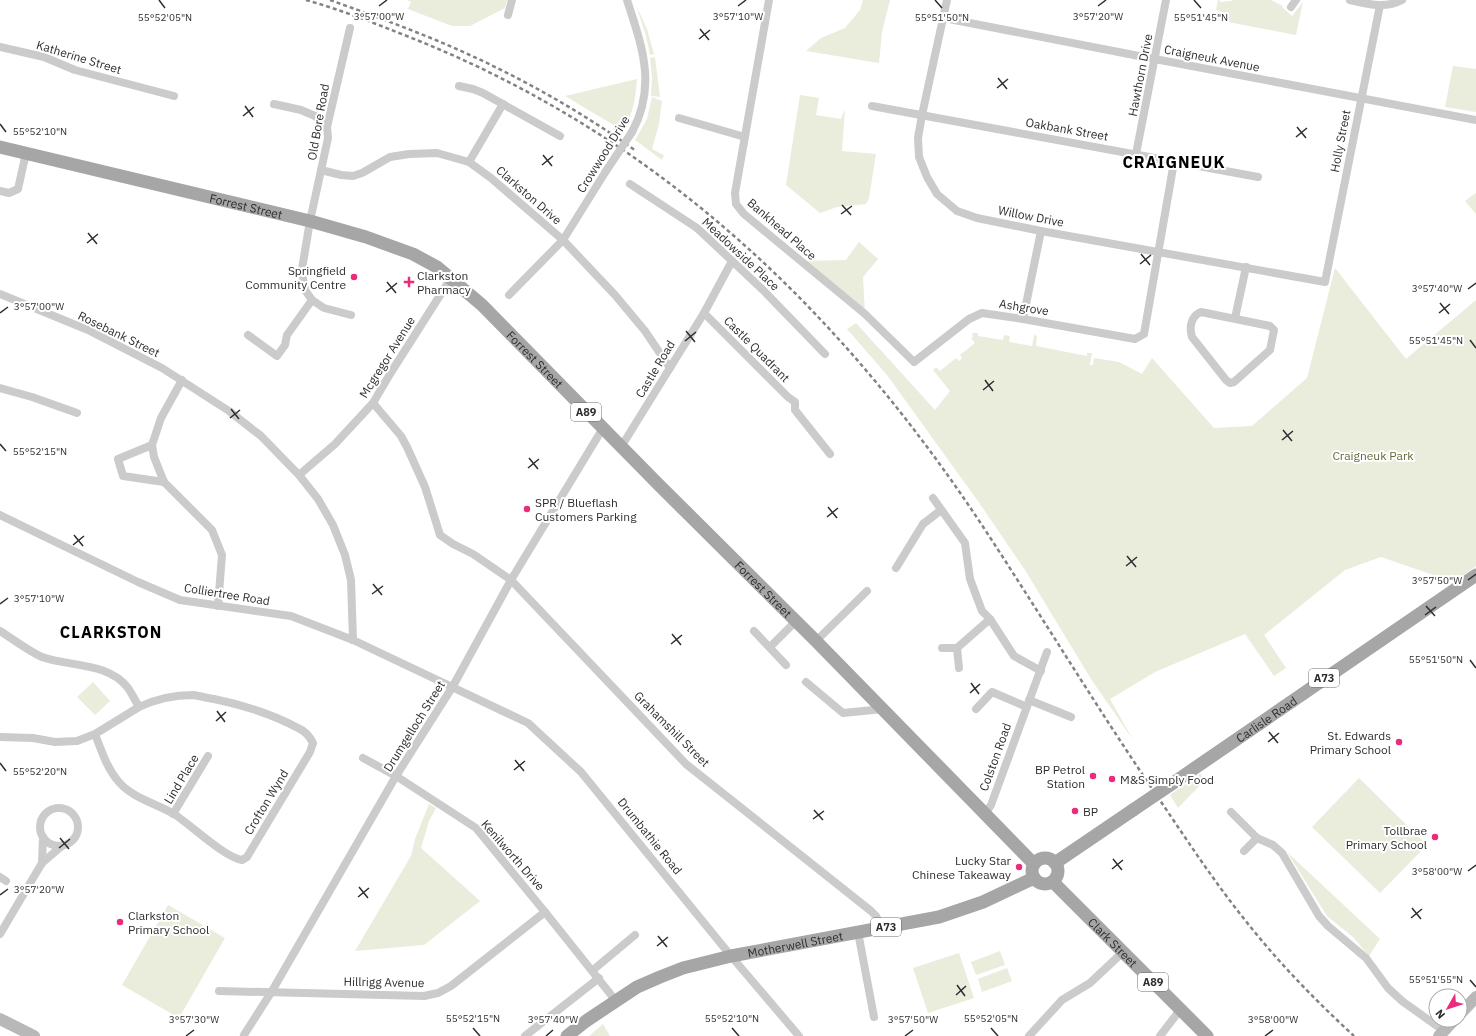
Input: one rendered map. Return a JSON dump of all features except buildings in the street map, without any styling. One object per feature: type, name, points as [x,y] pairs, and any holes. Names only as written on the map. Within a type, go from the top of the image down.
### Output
[{"type":"main road","name":"Forrest Street","points":[[0,147],[310,221],[366,237],[413,254],[437,267],[482,305],[816,640],[1034,864]]},
{"type":"main road","name":"Carlisle Road","points":[[1055,863],[1476,575]]},
{"type":"main road","points":[[1047,858],[1055,863],[1058,872],[1053,882],[1049,884],[1041,883],[1034,878],[1032,871],[1034,864],[1038,860],[1047,858]]},
{"type":"main road","name":"Motherwell Street","points":[[567,1036],[586,1021],[647,982],[683,968],[731,956],[939,917],[983,902],[1034,878]]},
{"type":"main road","name":"Clark Street","points":[[1053,882],[1207,1036]]},
{"type":"street","points":[[508,15],[512,0]]},
{"type":"street","name":"Crowwood Drive","points":[[509,294],[563,240],[632,132],[641,112],[645,73],[642,47],[627,0]]},
{"type":"street","name":"Bankhead Place","points":[[769,0],[735,193],[736,204],[740,209],[865,314],[914,362]]},
{"type":"street","name":"Willow Drive","points":[[946,0],[944,18],[918,138],[919,157],[927,177],[937,194],[957,211],[977,218],[1041,231],[1325,282]]},
{"type":"street","name":"Hawthorn Drive","points":[[1136,154],[1166,0]]},
{"type":"street","points":[[1291,7],[1296,0]]},
{"type":"street","points":[[1350,0],[1380,5],[1388,5],[1402,0]]},
{"type":"street","name":"Holly Street","points":[[1325,282],[1380,5]]},
{"type":"street","name":"Craigneuk Avenue","points":[[944,18],[1155,60],[1476,120]]},
{"type":"street","name":"Old Bore Road","points":[[312,300],[305,290],[302,269],[310,221],[328,138],[327,127],[350,28]]},
{"type":"street","name":"Katherine Street","points":[[0,47],[44,57],[75,70],[174,96]]},
{"type":"street","points":[[460,86],[473,88],[484,93],[560,136]]},
{"type":"street","points":[[274,104],[301,110],[315,116],[327,127]]},
{"type":"street","points":[[469,162],[503,104]]},
{"type":"street","name":"Oakbank Street","points":[[872,106],[1258,177]]},
{"type":"street","points":[[679,118],[745,136]]},
{"type":"street","points":[[0,191],[9,193],[18,189],[26,153]]},
{"type":"street","name":"Clarkston Drive","points":[[321,170],[341,175],[353,176],[362,173],[390,157],[409,154],[437,153],[469,162],[491,178],[563,240],[615,294],[645,331],[670,368]]},
{"type":"street","points":[[1159,252],[1174,162]]},
{"type":"street","name":"Meadowside Place","points":[[630,184],[697,228],[762,289],[826,354]]},
{"type":"street","points":[[1023,319],[1041,231]]},
{"type":"street","name":"Ashgrove","points":[[914,362],[969,318],[982,313],[1135,339],[1144,334],[1159,252]]},
{"type":"street","name":"Castle Road","points":[[622,447],[704,313],[732,261]]},
{"type":"street","points":[[1235,318],[1246,267]]},
{"type":"street","name":"Mcgregor Avenue","points":[[299,475],[334,444],[373,403],[451,278]]},
{"type":"street","name":"Rosebank Street","points":[[0,294],[88,330],[162,368],[229,411],[261,436],[299,475],[318,500],[333,525],[345,555],[351,580],[353,640]]},
{"type":"street","points":[[248,335],[277,356],[285,345],[287,335],[312,300],[324,308],[351,315]]},
{"type":"street","points":[[1201,312],[1235,318],[1270,326],[1274,330],[1270,350],[1234,382],[1230,383],[1192,337],[1190,331],[1192,321],[1196,314],[1201,312]]},
{"type":"street","name":"Castle Quadrant","points":[[704,313],[788,397],[795,402],[795,410],[830,454]]},
{"type":"street","points":[[182,380],[160,418],[152,445],[154,457],[164,482],[212,530],[222,555],[218,606]]},
{"type":"street","points":[[0,388],[32,397],[77,413]]},
{"type":"street","name":"Grahamshill Street","points":[[373,403],[401,436],[407,447],[425,487],[440,535],[453,544],[473,554],[511,580],[686,764],[871,910],[882,928]]},
{"type":"street","name":"Drumgelloch Street","points":[[244,1035],[272,991],[396,776],[453,686],[511,580],[603,428]]},
{"type":"street","points":[[152,445],[118,459],[123,476],[164,482]]},
{"type":"street","points":[[933,498],[965,542],[970,579],[982,612],[990,619],[1014,656],[1041,671]]},
{"type":"street","points":[[896,568],[923,524],[941,510]]},
{"type":"street","name":"Colliertree Road","points":[[0,515],[138,582],[180,600],[291,616],[353,640],[453,686]]},
{"type":"street","points":[[816,640],[867,591]]},
{"type":"street","points":[[942,648],[957,648],[990,619]]},
{"type":"street","points":[[770,647],[796,621]]},
{"type":"street","points":[[754,630],[786,665]]},
{"type":"street","points":[[0,631],[40,656],[55,661],[96,668],[115,676],[127,687],[139,707],[95,734],[77,741],[64,742],[34,738],[0,737]]},
{"type":"street","points":[[957,648],[959,668]]},
{"type":"street","name":"Colston Road","points":[[985,814],[991,805],[1047,652]]},
{"type":"street","points":[[806,682],[843,713],[884,709]]},
{"type":"street","name":"Drumbathie Road","points":[[453,686],[528,723],[581,772],[731,956],[799,1036]]},
{"type":"street","points":[[976,708],[992,692],[1071,717]]},
{"type":"street","name":"Crofton Wynd","points":[[95,734],[111,771],[118,782],[135,795],[174,814],[230,856],[242,860],[247,857],[310,752],[313,743],[310,736],[299,728],[264,712],[194,695],[175,696],[155,700],[139,707]]},
{"type":"street","name":"Lind Place","points":[[174,814],[208,756]]},
{"type":"street","name":"Kenilworth Drive","points":[[363,758],[396,776],[476,828],[593,970],[616,1001]]},
{"type":"street","points":[[0,934],[42,863],[75,836],[77,822],[73,814],[59,808],[44,814],[40,822],[40,830],[43,837],[48,842],[55,845],[63,845]]},
{"type":"street","points":[[1231,812],[1257,838],[1273,845],[1282,853],[1319,916],[1328,926],[1366,958],[1388,988],[1441,1033]]},
{"type":"street","points":[[42,863],[43,837]]},
{"type":"street","points":[[1244,851],[1257,838]]},
{"type":"street","name":"Hillrigg Avenue","points":[[219,991],[272,991],[424,996],[438,993],[451,986],[546,912]]},
{"type":"street","points":[[858,932],[874,1018]]},
{"type":"street","points":[[593,970],[635,935]]},
{"type":"street","points":[[1029,1036],[1062,1000],[1090,983],[1123,952]]},
{"type":"street","points":[[525,1036],[599,978]]},
{"type":"street","points":[[1468,1006],[1476,997]]},
{"type":"street","points":[[1160,1036],[1180,1010]]},
{"type":"street","points":[[0,1019],[34,1036]]},
{"type":"green space","points":[[407,0],[507,0],[505,8],[470,26],[452,26],[408,9],[411,2]]},
{"type":"green space","points":[[863,0],[890,0],[882,32],[879,63],[806,51],[821,38],[845,28],[860,10]]},
{"type":"green space","points":[[1218,0],[1220,0],[1220,2],[1232,0],[1271,0],[1283,6],[1282,7],[1292,16],[1303,2],[1296,35],[1218,20],[1220,11],[1216,10]]},
{"type":"green space","points":[[636,5],[647,29],[654,54],[650,55],[646,36]]},
{"type":"green space","points":[[655,57],[660,97],[651,96],[652,77],[650,58]]},
{"type":"green space","points":[[1453,66],[1476,69],[1476,112],[1445,107]]},
{"type":"green space","points":[[637,79],[633,106],[629,118],[622,130],[565,96]]},
{"type":"green space","points":[[800,95],[819,98],[816,115],[841,119],[845,109],[842,151],[876,154],[869,198],[866,204],[837,207],[820,213],[786,185]]},
{"type":"green space","points":[[652,97],[662,101],[659,124],[652,149],[664,155],[662,160],[635,140],[647,119]]},
{"type":"green space","points":[[1476,193],[1476,214],[1465,201]]},
{"type":"green space","points":[[859,242],[878,259],[863,277],[865,314],[801,261],[846,260]]},
{"type":"green space","name":"Craigneuk Park","points":[[1335,268],[1406,359],[1476,300],[1476,566],[1457,580],[1445,579],[1381,557],[1345,570],[1264,635],[1286,668],[1274,676],[1245,634],[1155,672],[1110,699],[1133,740],[1091,679],[1025,570],[980,504],[887,375],[847,329],[856,323],[935,410],[950,391],[933,370],[936,367],[940,371],[956,358],[959,361],[962,358],[960,355],[975,343],[971,338],[973,337],[972,333],[978,333],[978,336],[1003,340],[1004,335],[1010,336],[1009,342],[1032,346],[1034,335],[1037,336],[1036,346],[1087,356],[1087,353],[1092,353],[1090,365],[1093,365],[1094,358],[1119,362],[1142,374],[1152,358],[1214,428],[1252,426],[1307,378]]},
{"type":"green space","points":[[93,682],[110,701],[95,715],[77,697]]},
{"type":"green space","points":[[1200,774],[1206,779],[1178,808],[1170,795]]},
{"type":"green space","points":[[1359,778],[1427,845],[1380,893],[1312,827]]},
{"type":"green space","points":[[429,804],[436,808],[429,821],[421,848],[480,901],[424,945],[355,951],[411,856],[415,839]]},
{"type":"green space","points":[[1287,852],[1380,939],[1369,956],[1353,937],[1327,916]]},
{"type":"green space","points":[[168,905],[225,938],[179,1018],[122,985]]},
{"type":"green space","points":[[1000,951],[1005,965],[976,975],[971,962]]},
{"type":"green space","points":[[959,953],[974,998],[928,1013],[913,968]]},
{"type":"green space","points":[[1007,968],[1012,981],[982,992],[978,979]]},
{"type":"green space","points":[[603,1024],[610,1036],[589,1036]]},
{"type":"railway","points":[[306,0],[342,11],[399,33],[493,74],[580,122],[661,177],[737,239],[808,306],[874,380],[936,458],[993,542],[1092,698],[1221,889],[1284,966],[1311,995],[1354,1036]]},
{"type":"railway","points":[[330,0],[424,35],[489,64],[540,90],[589,119],[636,151]]},
{"type":"place","name":"Springfield Community Centre","points":[[354,277]]},
{"type":"place","name":"Clarkston Pharmacy","points":[[409,282]]},
{"type":"place","name":"SPR / Blueflash Customers Parking","points":[[527,509]]},
{"type":"place","name":"St. Edwards Primary School","points":[[1399,742]]},
{"type":"place","name":"BP Petrol Station","points":[[1093,776]]},
{"type":"place","name":"M&S Simply Food","points":[[1112,779]]},
{"type":"place","name":"BP","points":[[1075,811]]},
{"type":"place","name":"Tollbrae Primary School","points":[[1435,837]]},
{"type":"place","name":"Lucky Star Chinese Takeaway","points":[[1019,867]]},
{"type":"place","name":"Clarkston Primary School","points":[[120,922]]},
{"type":"district","name":"CRAIGNEUK","points":[[1174,162]]},
{"type":"district","name":"CLARKSTON","points":[[111,632]]}]
